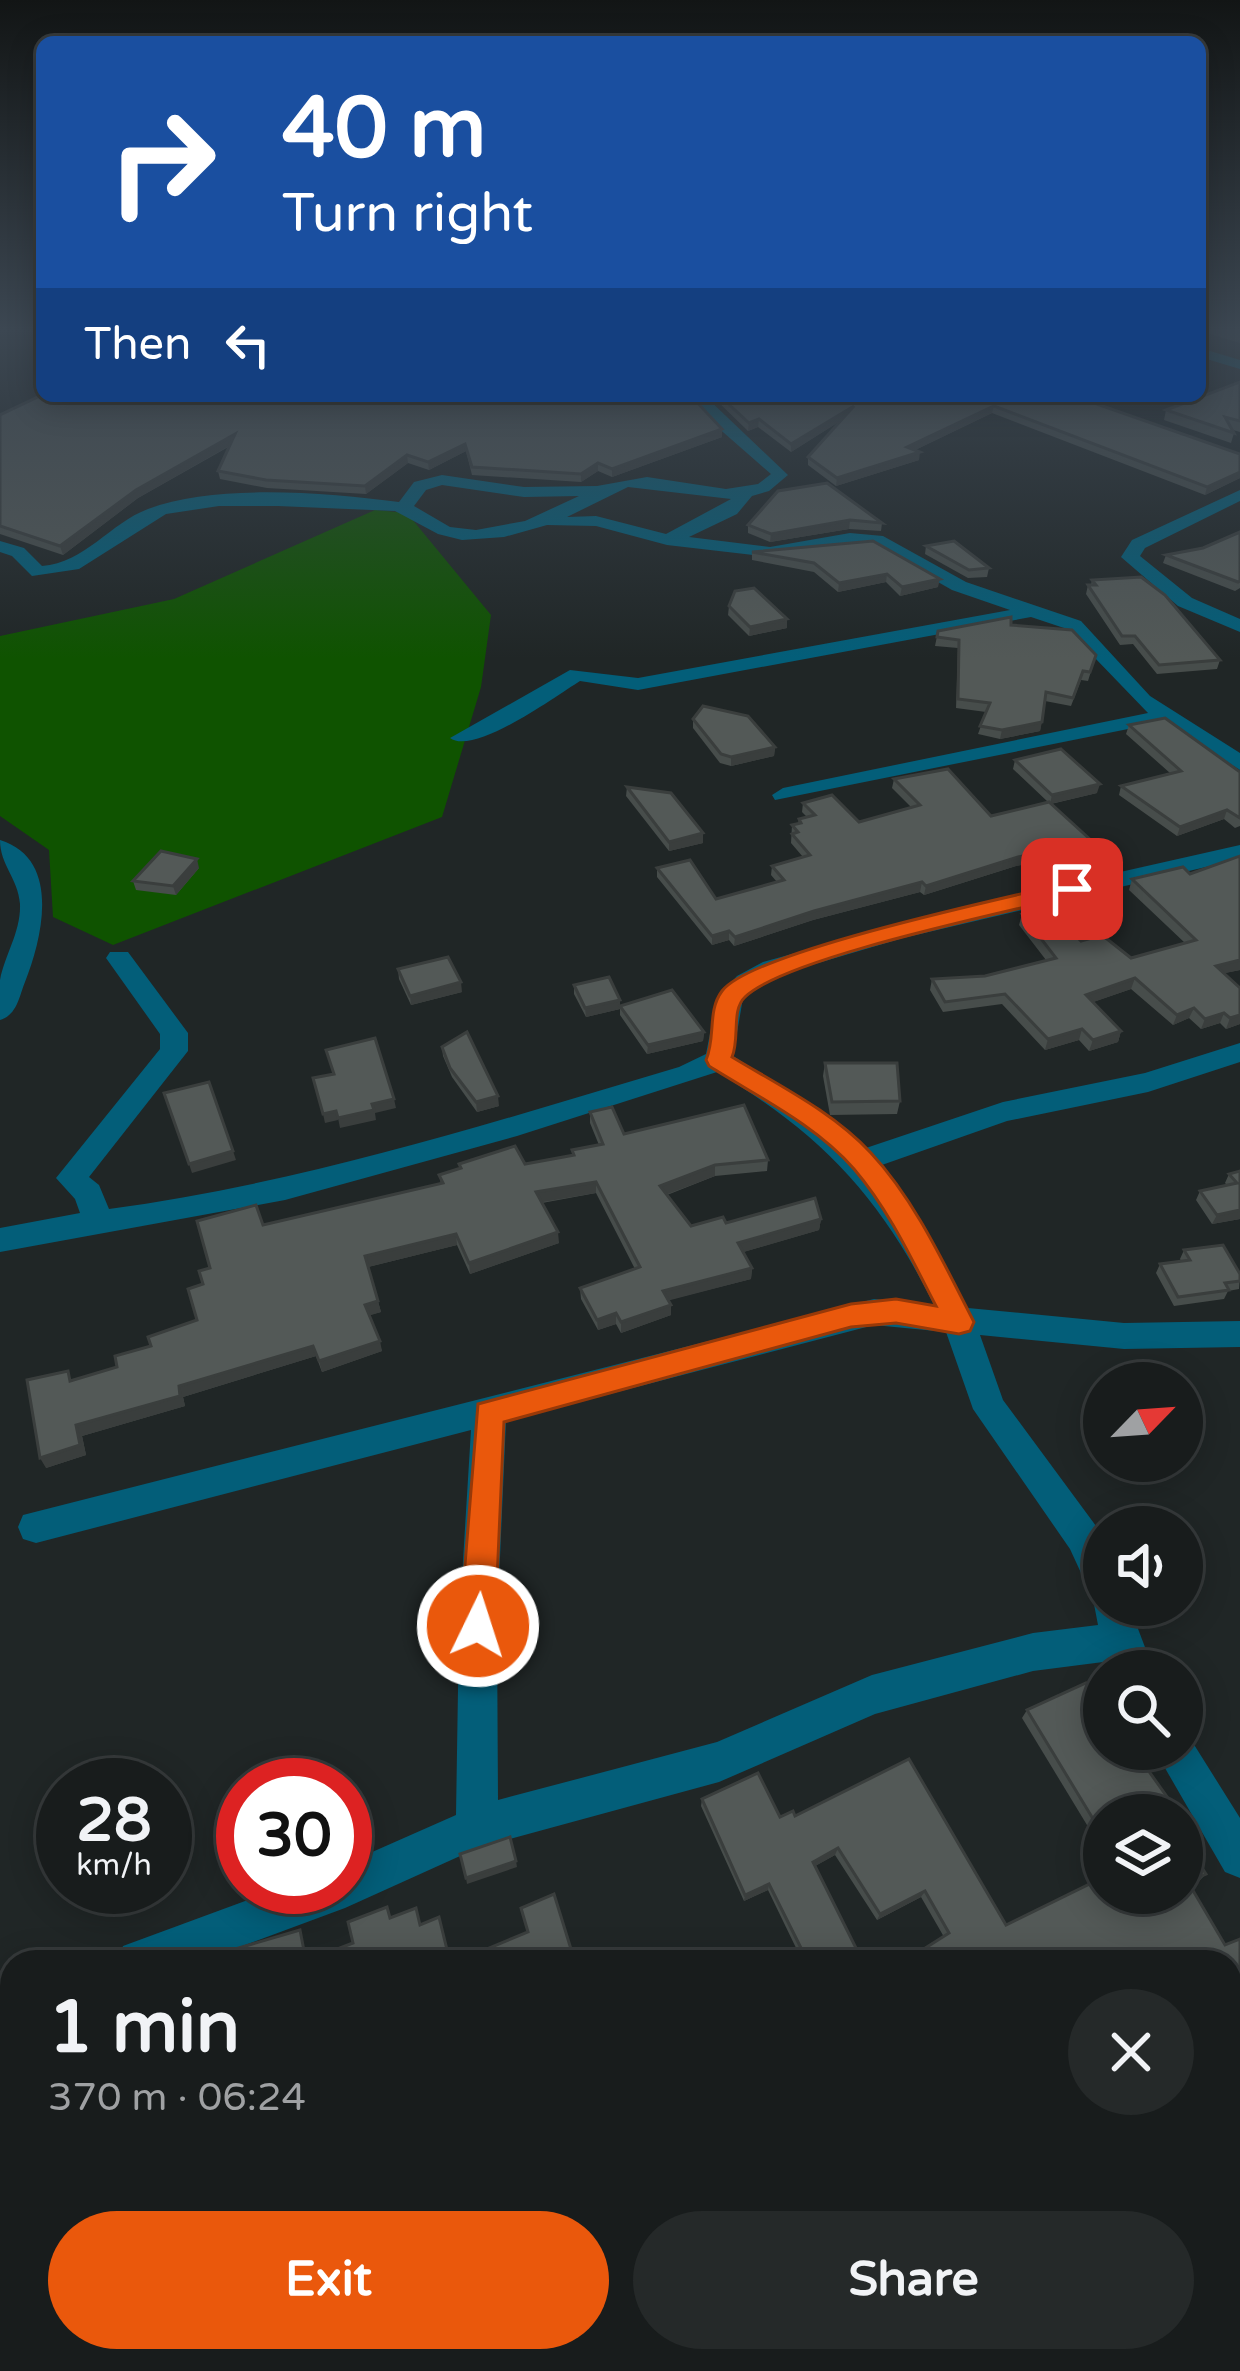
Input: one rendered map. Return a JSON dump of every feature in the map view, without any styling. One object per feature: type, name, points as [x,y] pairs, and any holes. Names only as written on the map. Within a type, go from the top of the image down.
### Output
[{"type":"street","points":[[668,540],[716,519],[746,493],[780,476],[740,438]]},
{"type":"street","points":[[404,508],[420,486],[442,481],[524,492],[572,487],[596,491]]},
{"type":"street","points":[[536,524],[596,491],[632,481],[746,493]]},
{"type":"street","points":[[1240,495],[1130,549],[1140,568],[1167,590],[1202,613],[1240,626]]},
{"type":"street","points":[[0,546],[18,552],[38,572],[51,572],[71,567],[162,510],[255,501],[404,508],[459,535],[596,521],[668,540],[770,552],[850,538],[877,540],[959,586],[1085,633],[1162,716],[1240,763]]},
{"type":"street","points":[[461,738],[509,717],[577,674],[638,684],[993,615],[1049,616]]},
{"type":"street","points":[[783,795],[1162,716]]},
{"type":"street","points":[[0,848],[29,875],[34,893],[33,917],[0,1011]]},
{"type":"street","points":[[0,1240],[189,1210],[328,1179],[689,1074],[718,1060],[728,1038],[724,1014],[733,993],[758,975],[904,929],[1240,852]]},
{"type":"street","points":[[98,1221],[88,1192],[71,1178],[174,1051],[174,1033],[119,958]]},
{"type":"street","points":[[862,1161],[1004,1112],[1148,1082],[1240,1052]]},
{"type":"street","points":[[718,1060],[817,1121],[862,1161],[904,1220],[959,1322],[987,1405],[1083,1534]]},
{"type":"street","points":[[36,1527],[851,1316],[896,1311],[959,1322],[1124,1336],[1240,1334]]},
{"type":"street","points":[[477,1827],[478,1626],[489,1413]]},
{"type":"street","points":[[372,1874],[477,1827],[719,1762],[872,1695],[954,1670],[1121,1639]]},
{"type":"street","points":[[1187,1770],[1240,1857]]},
{"type":"street","points":[[171,1950],[268,1914]]},
{"type":"green space","points":[[375,510],[407,513],[491,615],[481,687],[442,817],[113,945],[53,917],[49,850],[0,816],[0,636],[174,599]]},
{"type":"building","points":[[0,438],[229,438],[136,490],[60,546],[0,526]]},
{"type":"building","points":[[233,438],[698,438],[612,469],[598,463],[581,474],[472,467],[465,444],[428,462],[407,455],[365,486],[266,480],[218,471]]},
{"type":"building","points":[[825,438],[927,438],[907,447],[920,452],[837,478],[808,457]]},
{"type":"building","points":[[1077,438],[1193,438],[1240,454],[1240,472],[1207,487]]},
{"type":"building","points":[[827,483],[882,523],[850,520],[771,534],[748,525],[778,491]]},
{"type":"building","points":[[1240,532],[1238,582],[1166,555],[1203,548]]},
{"type":"building","points":[[873,541],[940,579],[902,587],[887,574],[839,583],[814,563],[752,552]]},
{"type":"building","points":[[954,541],[989,568],[969,570],[926,546]]},
{"type":"building","points":[[1141,577],[1165,595],[1220,660],[1159,665],[1135,636],[1122,636],[1088,585],[1096,585],[1092,580]]},
{"type":"building","points":[[754,588],[787,619],[750,627],[729,606],[735,591]]},
{"type":"building","points":[[1011,617],[1011,625],[1072,630],[1096,655],[1090,672],[1083,671],[1073,698],[1046,692],[1042,722],[1002,730],[980,726],[990,703],[958,699],[959,640],[937,637],[938,631]]},
{"type":"building","points":[[703,706],[748,716],[775,747],[731,757],[721,754],[693,719]]},
{"type":"building","points":[[1165,718],[1240,772],[1240,818],[1227,810],[1180,827],[1121,786],[1181,771],[1129,725]]},
{"type":"building","points":[[1061,749],[1100,784],[1052,795],[1015,760]]},
{"type":"building","points":[[948,769],[991,816],[1049,802],[1093,842],[1018,857],[926,886],[922,882],[735,937],[729,931],[712,936],[657,868],[690,860],[716,899],[784,880],[772,866],[810,855],[792,834],[798,832],[792,825],[801,823],[799,819],[815,815],[803,803],[832,795],[859,822],[920,805],[894,779]]},
{"type":"building","points":[[627,787],[671,793],[703,833],[669,842]]},
{"type":"building","points":[[161,851],[197,859],[173,886],[133,881]]},
{"type":"building","points":[[1240,856],[1240,960],[1216,966],[1240,988],[1240,1015],[1230,1018],[1224,1013],[1205,1019],[1194,1008],[1177,1015],[1135,978],[1086,995],[1121,1031],[1093,1040],[1082,1029],[1048,1039],[1005,994],[945,1002],[932,979],[985,976],[1056,958],[1022,914],[1048,907],[1081,941],[1102,935],[1131,958],[1196,940],[1132,879],[1183,867],[1190,874]]},
{"type":"building","points":[[448,957],[461,982],[410,996],[398,969]]},
{"type":"building","points":[[609,977],[620,1000],[585,1008],[574,985]]},
{"type":"building","points":[[672,990],[704,1032],[648,1045],[620,1006]]},
{"type":"building","points":[[467,1032],[498,1096],[476,1102],[450,1068],[442,1047]]},
{"type":"building","points":[[375,1038],[394,1099],[372,1104],[374,1110],[338,1118],[336,1111],[323,1114],[313,1078],[334,1074],[326,1050]]},
{"type":"building","points":[[825,1063],[897,1063],[900,1101],[832,1102]]},
{"type":"building","points":[[209,1082],[233,1151],[189,1164],[164,1093]]},
{"type":"building","points":[[744,1105],[768,1160],[715,1165],[660,1186],[691,1226],[723,1217],[726,1223],[815,1198],[821,1219],[738,1243],[752,1268],[663,1291],[671,1305],[621,1322],[616,1313],[597,1320],[580,1288],[640,1267],[596,1182],[536,1192],[558,1232],[469,1263],[456,1234],[365,1256],[378,1301],[365,1305],[380,1341],[319,1361],[313,1346],[179,1386],[180,1396],[76,1425],[80,1445],[40,1458],[27,1380],[68,1371],[70,1381],[117,1367],[115,1356],[151,1346],[148,1337],[197,1320],[188,1289],[203,1284],[199,1271],[210,1268],[197,1221],[256,1205],[263,1225],[443,1183],[439,1175],[461,1168],[459,1164],[515,1146],[525,1164],[574,1155],[572,1150],[603,1144],[590,1112],[612,1107],[624,1134]]},
{"type":"building","points":[[1240,1171],[1240,1210],[1217,1215],[1200,1191],[1237,1183],[1229,1174]]},
{"type":"building","points":[[1223,1245],[1240,1281],[1225,1283],[1229,1290],[1178,1297],[1160,1264],[1190,1260],[1184,1250]]},
{"type":"building","points":[[1083,1684],[1083,1770],[1148,1770],[1165,1794],[1083,1794],[1083,1802],[1027,1710]]},
{"type":"building","points":[[909,1759],[1006,1925],[1083,1887],[1083,1914],[1203,1914],[1203,1908],[1225,1945],[1240,1939],[1240,1950],[922,1950],[949,1933],[925,1891],[880,1914],[838,1848],[813,1862],[857,1950],[802,1950],[769,1884],[745,1895],[702,1799],[758,1773],[780,1817],[793,1811],[795,1816]]},
{"type":"building","points":[[510,1837],[516,1861],[466,1878],[460,1854]]},
{"type":"building","points":[[554,1894],[571,1950],[484,1950],[528,1932],[521,1908]]},
{"type":"building","points":[[387,1907],[390,1918],[416,1908],[420,1925],[439,1917],[447,1950],[335,1950],[353,1943],[348,1922]]},
{"type":"building","points":[[300,1930],[304,1950],[232,1950]]},
{"type":"route","points":[[478,1626],[489,1413],[851,1316],[896,1311],[959,1322],[904,1220],[862,1161],[817,1121],[718,1060],[728,1038],[724,1014],[733,993],[758,975],[792,962],[904,929],[1072,889]]}]
